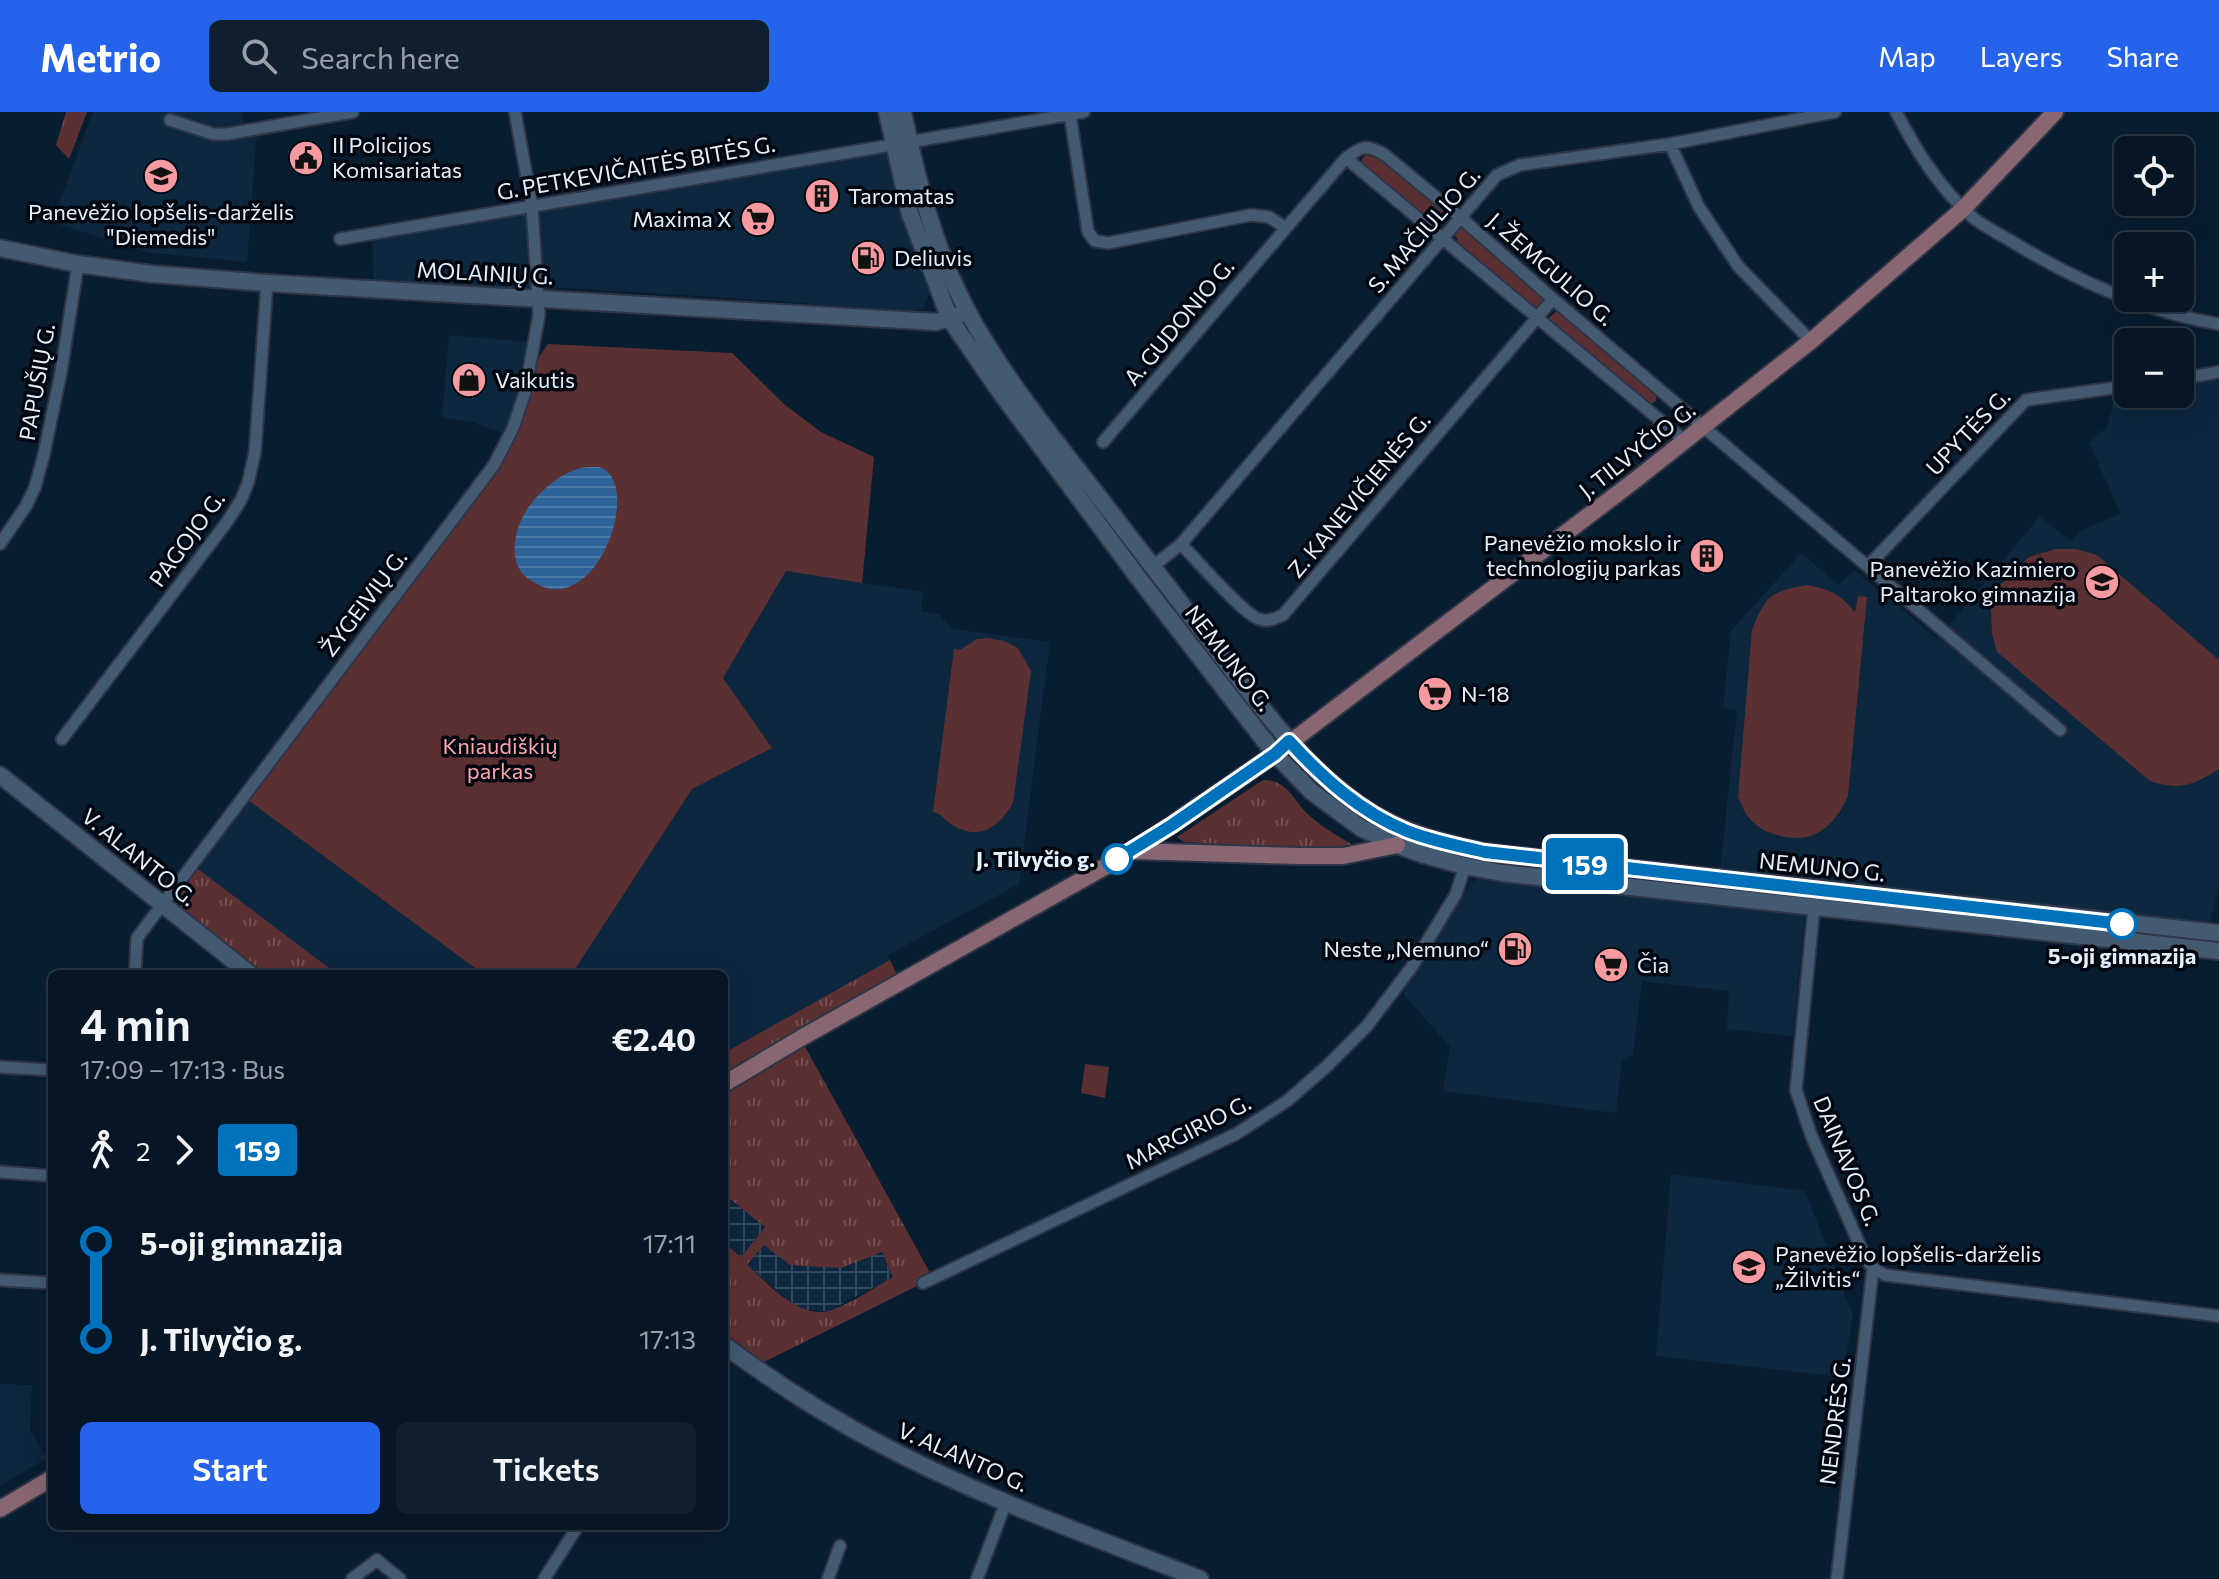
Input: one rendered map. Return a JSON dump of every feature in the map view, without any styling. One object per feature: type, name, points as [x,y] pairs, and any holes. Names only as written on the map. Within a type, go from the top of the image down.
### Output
[{"type":"main road","name":"NEMUNO G.","points":[[887,112],[967,311],[989,347],[1152,567],[1289,741],[1316,771],[1371,813],[1408,831],[1485,852],[2219,933]]},
{"type":"main road","name":"NEMUNO G.","points":[[903,112],[901,144],[910,214],[950,319],[1140,580],[1275,754],[1312,792],[1361,828],[1397,845],[1465,866],[1502,873],[2219,951]]},
{"type":"main road","name":"J. TILVYČIO G.","points":[[728,1082],[1133,851],[1275,754],[1705,426],[1811,341],[1963,209],[2055,112]]},
{"type":"main road","name":"MOLAINIŲ G.","points":[[0,248],[78,264],[152,274],[267,283],[936,322],[967,311]]},
{"type":"main road","name":"V. ALANTO G.","points":[[0,775],[245,970]]},
{"type":"main road","points":[[1133,851],[1343,856],[1397,845]]},
{"type":"main road","name":"V. ALANTO G.","points":[[728,1348],[833,1418],[887,1448],[1006,1502],[1200,1579]]},
{"type":"main road","points":[[0,1509],[48,1480]]},
{"type":"street","points":[[170,120],[213,134],[227,134],[353,112]]},
{"type":"street","name":"ŽYGEIVIŲ G.","points":[[135,970],[137,938],[494,465],[513,428],[525,392],[538,330],[539,299],[532,206],[515,112]]},
{"type":"street","name":"G. PETKEVIČAITĖS BITĖS G.","points":[[340,239],[1084,112]]},
{"type":"street","name":"S. MAČIULIO G.","points":[[1152,567],[1181,544],[1497,175],[1511,168],[1670,144],[1835,112]]},
{"type":"street","points":[[1896,112],[1927,166],[1974,219],[2046,262],[2137,304],[2219,324]]},
{"type":"street","name":"A. GUDONIO G.","points":[[1070,114],[1088,232],[1095,241],[1108,243],[1251,215],[1269,217],[1286,228]]},
{"type":"street","points":[[1670,144],[1699,207],[1738,266],[1811,341]]},
{"type":"street","name":"J. ŽEMGULIO G.","points":[[1685,441],[1346,158],[1365,147],[1385,155],[2060,730]]},
{"type":"street","name":"A. GUDONIO G.","points":[[1103,442],[1346,158]]},
{"type":"street","name":"PAPUŠIŲ G.","points":[[0,544],[35,487],[61,372],[78,264]]},
{"type":"street","name":"PAGOJO G.","points":[[62,739],[241,500],[255,452],[267,283]]},
{"type":"street","name":"Z. KANEVIČIENĖS G.","points":[[1181,544],[1256,618],[1270,621],[1283,615],[1553,299]]},
{"type":"street","points":[[2194,376],[2219,372]]},
{"type":"street","name":"UPYTĖS G.","points":[[1868,566],[2026,400],[2114,388]]},
{"type":"street","name":"MARGIRIO G.","points":[[923,1283],[1236,1134],[1287,1101],[1367,1026],[1411,968],[1456,894],[1465,866]]},
{"type":"street","name":"DAINAVOS G.","points":[[1814,907],[1796,1090],[1811,1135],[1866,1259],[1873,1268]]},
{"type":"street","points":[[0,1067],[48,1070]]},
{"type":"street","points":[[0,1172],[48,1176]]},
{"type":"street","points":[[1873,1268],[1885,1275],[2219,1316]]},
{"type":"street","name":"NENDRĖS G.","points":[[1837,1579],[1873,1268]]},
{"type":"street","points":[[0,1280],[48,1283]]},
{"type":"street","points":[[977,1579],[1006,1502]]},
{"type":"street","points":[[544,1579],[575,1530]]},
{"type":"street","points":[[828,1579],[840,1546]]},
{"type":"street","points":[[352,1579],[377,1560],[400,1579]]},
{"type":"shaded area","name":"Panevėžio lopšelis-darželis \"Diemedis\"","points":[[93,112],[241,112],[244,127],[257,130],[247,262],[146,252],[52,222]]},
{"type":"shaded area","points":[[882,152],[890,163],[930,288],[927,301],[914,313],[781,301],[551,287],[515,289],[374,281],[372,236],[541,212]]},
{"type":"shaded area","points":[[449,335],[527,342],[520,392],[505,434],[473,422],[442,418]]},
{"type":"shaded area","points":[[2219,377],[2219,887],[2209,925],[1720,872],[1737,710],[1723,707],[1731,631],[1801,553],[1839,585],[1854,570],[1938,639],[2040,516],[2070,541],[2080,531],[2121,514],[2089,443],[2107,427],[2114,400],[2114,408],[2194,408],[2194,381]]},
{"type":"shaded area","points":[[786,571],[923,592],[921,611],[938,614],[954,629],[1050,642],[1019,884],[888,955],[890,960],[728,1051],[728,970],[575,970],[692,789],[771,748],[723,678]]},
{"type":"shaded area","points":[[248,800],[478,970],[332,970],[198,869]]},
{"type":"shaded area","points":[[1483,878],[1805,914],[1793,1036],[1727,1029],[1729,991],[1642,981],[1633,1054],[1622,1060],[1616,1113],[1443,1091],[1450,1047],[1402,992],[1469,886]]},
{"type":"shaded area","name":"Panevėžio lopšelis-darželis „Žilvitis“","points":[[1671,1174],[1805,1191],[1853,1315],[1842,1377],[1656,1356]]},
{"type":"shaded area","points":[[728,1197],[765,1227],[741,1257],[728,1246]]},
{"type":"shaded area","points":[[764,1245],[882,1252],[893,1277],[829,1311],[806,1310],[792,1303],[747,1265]]},
{"type":"shaded area","points":[[0,1384],[32,1385],[30,1430],[47,1458],[0,1486]]},
{"type":"green space","points":[[66,112],[87,112],[69,159],[56,145]]},
{"type":"green space","points":[[1369,152],[1376,153],[1445,213],[1448,219],[1444,225],[1438,225],[1363,164],[1362,159]]},
{"type":"green space","points":[[1462,229],[1543,297],[1544,303],[1535,307],[1459,243],[1455,235]]},
{"type":"green space","points":[[1557,310],[1656,393],[1656,401],[1647,403],[1550,321],[1549,318]]},
{"type":"green space","points":[[965,327],[1013,399],[1021,405],[1261,717],[1257,720],[1051,453],[988,367]]},
{"type":"green space","name":"Kniaudiškių parkas","points":[[548,344],[732,353],[784,404],[821,432],[874,457],[862,583],[786,571],[723,678],[772,748],[692,789],[575,970],[478,970],[248,800],[497,466],[539,357]]},
{"type":"green space","points":[[2056,549],[2076,549],[2097,555],[2219,660],[2219,769],[2186,785],[2170,786],[2150,781],[1997,652],[1992,634],[1991,607],[1998,587],[2029,557]]},
{"type":"green space","points":[[1807,585],[1834,593],[1855,612],[1858,596],[1867,597],[1848,796],[1827,827],[1808,837],[1797,838],[1771,833],[1757,826],[1746,814],[1738,797],[1752,630],[1761,609],[1771,597]]},
{"type":"green space","points":[[988,638],[1018,648],[1031,671],[1013,803],[1002,818],[988,829],[972,832],[954,826],[933,812],[954,649],[960,650],[977,639]]},
{"type":"green space","points":[[1305,768],[1358,812],[1578,870],[1577,874],[1477,861],[1403,841],[1338,804],[1301,771]]},
{"type":"green space","points":[[1263,780],[1285,788],[1311,817],[1353,845],[1304,849],[1184,842],[1177,837]]},
{"type":"green space","points":[[198,869],[332,970],[258,970],[181,909],[181,892]]},
{"type":"green space","points":[[1584,870],[1832,897],[1831,903],[1584,875]]},
{"type":"green space","points":[[1838,898],[2219,939],[2219,944],[1837,903]]},
{"type":"green space","points":[[890,960],[898,976],[728,1071],[728,1051]]},
{"type":"green space","points":[[803,1043],[933,1278],[754,1367],[728,1348],[728,1246],[741,1257],[765,1227],[728,1197],[728,1087]],"holes":[[[764,1245],[790,1265],[841,1268],[882,1252],[893,1277],[840,1307],[820,1312],[797,1306],[786,1299],[747,1265]]]},
{"type":"green space","points":[[1085,1064],[1109,1067],[1105,1098],[1081,1093]]},
{"type":"water","points":[[599,467],[612,477],[617,495],[616,517],[609,541],[597,563],[582,580],[563,589],[541,586],[524,575],[516,559],[516,536],[521,521],[546,487],[570,472]]},
{"type":"bus line","name":"159","points":[[1117,859],[1172,825],[1289,741],[1316,771],[1371,813],[1408,831],[1485,852],[2122,924]]},
{"type":"place","name":"II Policijos Komisariatas","points":[[306,158]]},
{"type":"place","name":"Panevėžio lopšelis-darželis \"Diemedis\"","points":[[161,176]]},
{"type":"place","name":"Taromatas","points":[[822,196]]},
{"type":"place","name":"Maxima X","points":[[758,219]]},
{"type":"place","name":"Deliuvis","points":[[868,258]]},
{"type":"place","name":"Vaikutis","points":[[469,380]]},
{"type":"place","name":"Panevėžio mokslo ir technologijų parkas","points":[[1707,556]]},
{"type":"place","name":"Panevėžio Kazimiero Paltaroko gimnazija","points":[[2102,582]]},
{"type":"place","name":"N-18","points":[[1435,694]]},
{"type":"place","name":"J. Tilvyčio g.","points":[[1117,859]]},
{"type":"place","name":"5-oji gimnazija","points":[[2122,924]]},
{"type":"place","name":"Neste „Nemuno“","points":[[1515,949]]},
{"type":"place","name":"Čia","points":[[1611,965]]},
{"type":"place","name":"Panevėžio lopšelis-darželis „Žilvitis“","points":[[1749,1267]]}]
